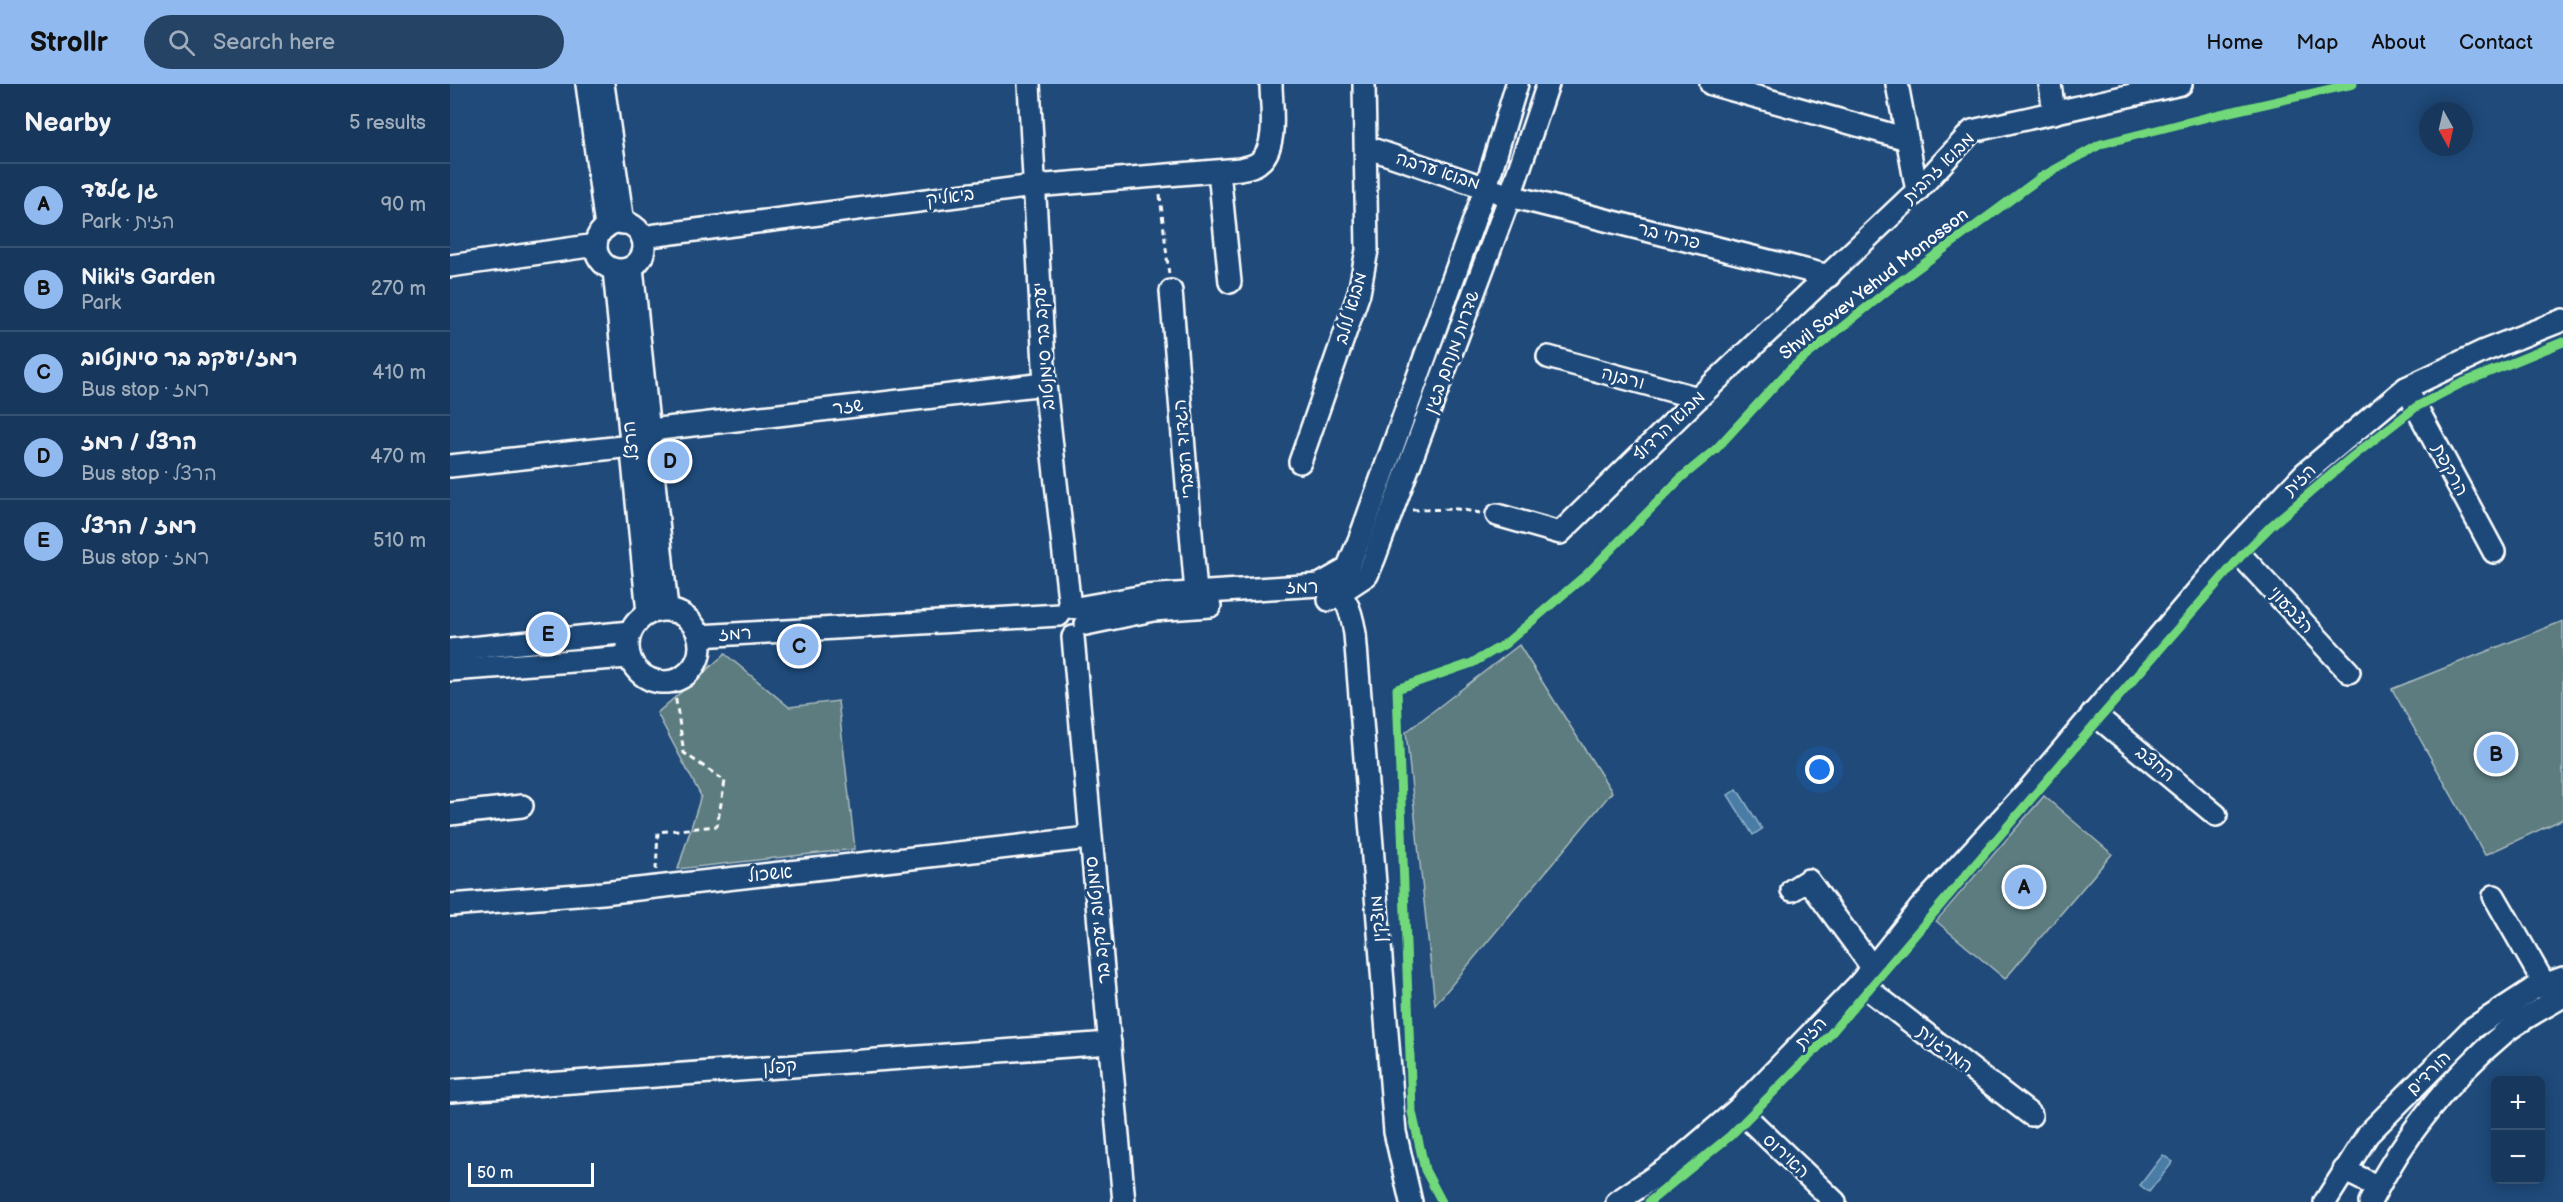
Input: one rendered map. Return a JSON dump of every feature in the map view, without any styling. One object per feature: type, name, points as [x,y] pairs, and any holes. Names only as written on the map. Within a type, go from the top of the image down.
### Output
[{"type":"street","points":[[587,84],[608,231]]},
{"type":"street","points":[[450,266],[608,231],[634,227],[642,237],[644,251],[642,257],[623,268],[603,263],[608,231],[603,84]]},
{"type":"street","name":"יעקב בר סימנטוב","points":[[1029,84],[1046,384],[1073,618]]},
{"type":"street","name":"ביאליק","points":[[642,237],[1034,186],[1240,169],[1258,163],[1269,148],[1271,84]]},
{"type":"street","name":"מבוא לולב","points":[[1300,462],[1359,293],[1366,250],[1364,84]]},
{"type":"street","name":"שדרות מנחם בגין","points":[[1329,592],[1352,558],[1486,187],[1517,84]]},
{"type":"street","name":"שדרות מנחם בגין","points":[[1329,592],[1367,575],[1510,196],[1548,84]]},
{"type":"street","points":[[1711,84],[1907,139]]},
{"type":"street","points":[[1897,84],[1917,190]]},
{"type":"street","points":[[2050,84],[2054,112]]},
{"type":"street","name":"מבוא זהבית","points":[[1829,276],[1917,190],[1972,131],[2181,84]]},
{"type":"street","name":"מבוא ערבה","points":[[1366,147],[1510,196]]},
{"type":"street","points":[[1219,171],[1230,282]]},
{"type":"street","name":"פרחי בר","points":[[1510,196],[1829,276]]},
{"type":"street","name":"הרצל","points":[[623,268],[650,430],[657,611]]},
{"type":"street","name":"הרצל","points":[[623,268],[631,446],[657,611]]},
{"type":"street","name":"מבוא הרדוף","points":[[1497,515],[1560,533],[1698,398],[1829,276]]},
{"type":"street","name":"הגדוד העברי","points":[[1171,291],[1197,600]]},
{"type":"street","name":"הזית","points":[[1617,1202],[1676,1162],[1738,1109],[1866,975],[1920,908],[2030,788],[2234,548],[2306,473],[2406,388],[2484,351],[2563,320]]},
{"type":"street","name":"ורבנה","points":[[1548,357],[1698,398]]},
{"type":"street","name":"שזר","points":[[650,430],[1046,384]]},
{"type":"street","name":"הרקפת","points":[[2406,388],[2494,552]]},
{"type":"street","points":[[450,466],[631,446]]},
{"type":"street","name":"הצבעוני","points":[[2234,548],[2349,672]]},
{"type":"street","name":"רמז","points":[[699,636],[1073,618],[1144,596],[1197,600],[1260,600],[1318,598],[1329,592],[1355,634]]},
{"type":"street","points":[[657,611],[688,618],[699,636],[698,659],[692,669],[673,681],[650,680],[640,674],[629,657],[627,643],[630,632],[640,618],[657,611]]},
{"type":"street","name":"סימנטוב יעקב בר","points":[[1073,618],[1089,838],[1124,1202]]},
{"type":"street","points":[[450,650],[630,632]]},
{"type":"street","name":"מוצקין","points":[[1355,634],[1395,1132],[1411,1202]]},
{"type":"street","points":[[450,670],[629,657]]},
{"type":"street","name":"החצב","points":[[2093,713],[2216,815]]},
{"type":"street","points":[[450,814],[522,806]]},
{"type":"street","name":"אשכול","points":[[450,905],[655,887],[1089,838]]},
{"type":"street","name":"המרגנית","points":[[1792,890],[1808,880],[1866,975],[2031,1115]]},
{"type":"street","points":[[2494,896],[2554,982]]},
{"type":"street","name":"הורדים","points":[[2325,1202],[2368,1134],[2473,1028],[2533,989],[2554,982]]},
{"type":"street","name":"הורדים","points":[[2374,1195],[2386,1170],[2435,1101],[2505,1032],[2563,996]]},
{"type":"street","name":"קפלן","points":[[450,1091],[1110,1043]]},
{"type":"street","name":"האירוס","points":[[1738,1109],[1834,1202]]},
{"type":"street","points":[[2344,1170],[2374,1195]]},
{"type":"path","points":[[1158,176],[1171,291]]},
{"type":"path","points":[[1394,507],[1405,511],[1457,509],[1497,515]]},
{"type":"path","points":[[655,887],[658,832],[717,826],[725,781],[684,753],[673,681]]},
{"type":"green space","points":[[2563,621],[2563,819],[2485,855],[2392,689]]},
{"type":"green space","points":[[1519,645],[1612,792],[1435,1005],[1406,732]]},
{"type":"green space","points":[[725,654],[789,707],[838,701],[855,849],[678,869],[701,796],[657,713]]},
{"type":"green space","points":[[2044,796],[2112,854],[2005,979],[1936,921]]},
{"type":"water","points":[[1737,789],[1762,829],[1753,835],[1728,795]]},
{"type":"water","points":[[2163,1155],[2173,1162],[2149,1192],[2140,1185]]},
{"type":"cycle path","name":"Shvil Sovev Yehud Monosson","points":[[1442,1202],[1425,1170],[1412,1112],[1397,689],[1472,663],[1505,644],[1587,574],[1682,477],[1716,449],[1790,369],[1887,291],[2040,178],[2101,144],[2353,84]]},
{"type":"cycle path","points":[[1649,1202],[1730,1136],[1827,1038],[2100,718],[2241,556],[2272,525],[2352,457],[2416,407],[2460,384],[2563,342]]},
{"type":"place","name":"הרצל / רמז","points":[[670,461]]},
{"type":"place","name":"רמז / הרצל","points":[[548,634]]},
{"type":"place","name":"רמז/יעקב בר סימנטוב","points":[[799,646]]},
{"type":"place","name":"Niki's Garden","points":[[2496,754]]},
{"type":"place","name":"גן גלעד","points":[[2024,887]]}]
